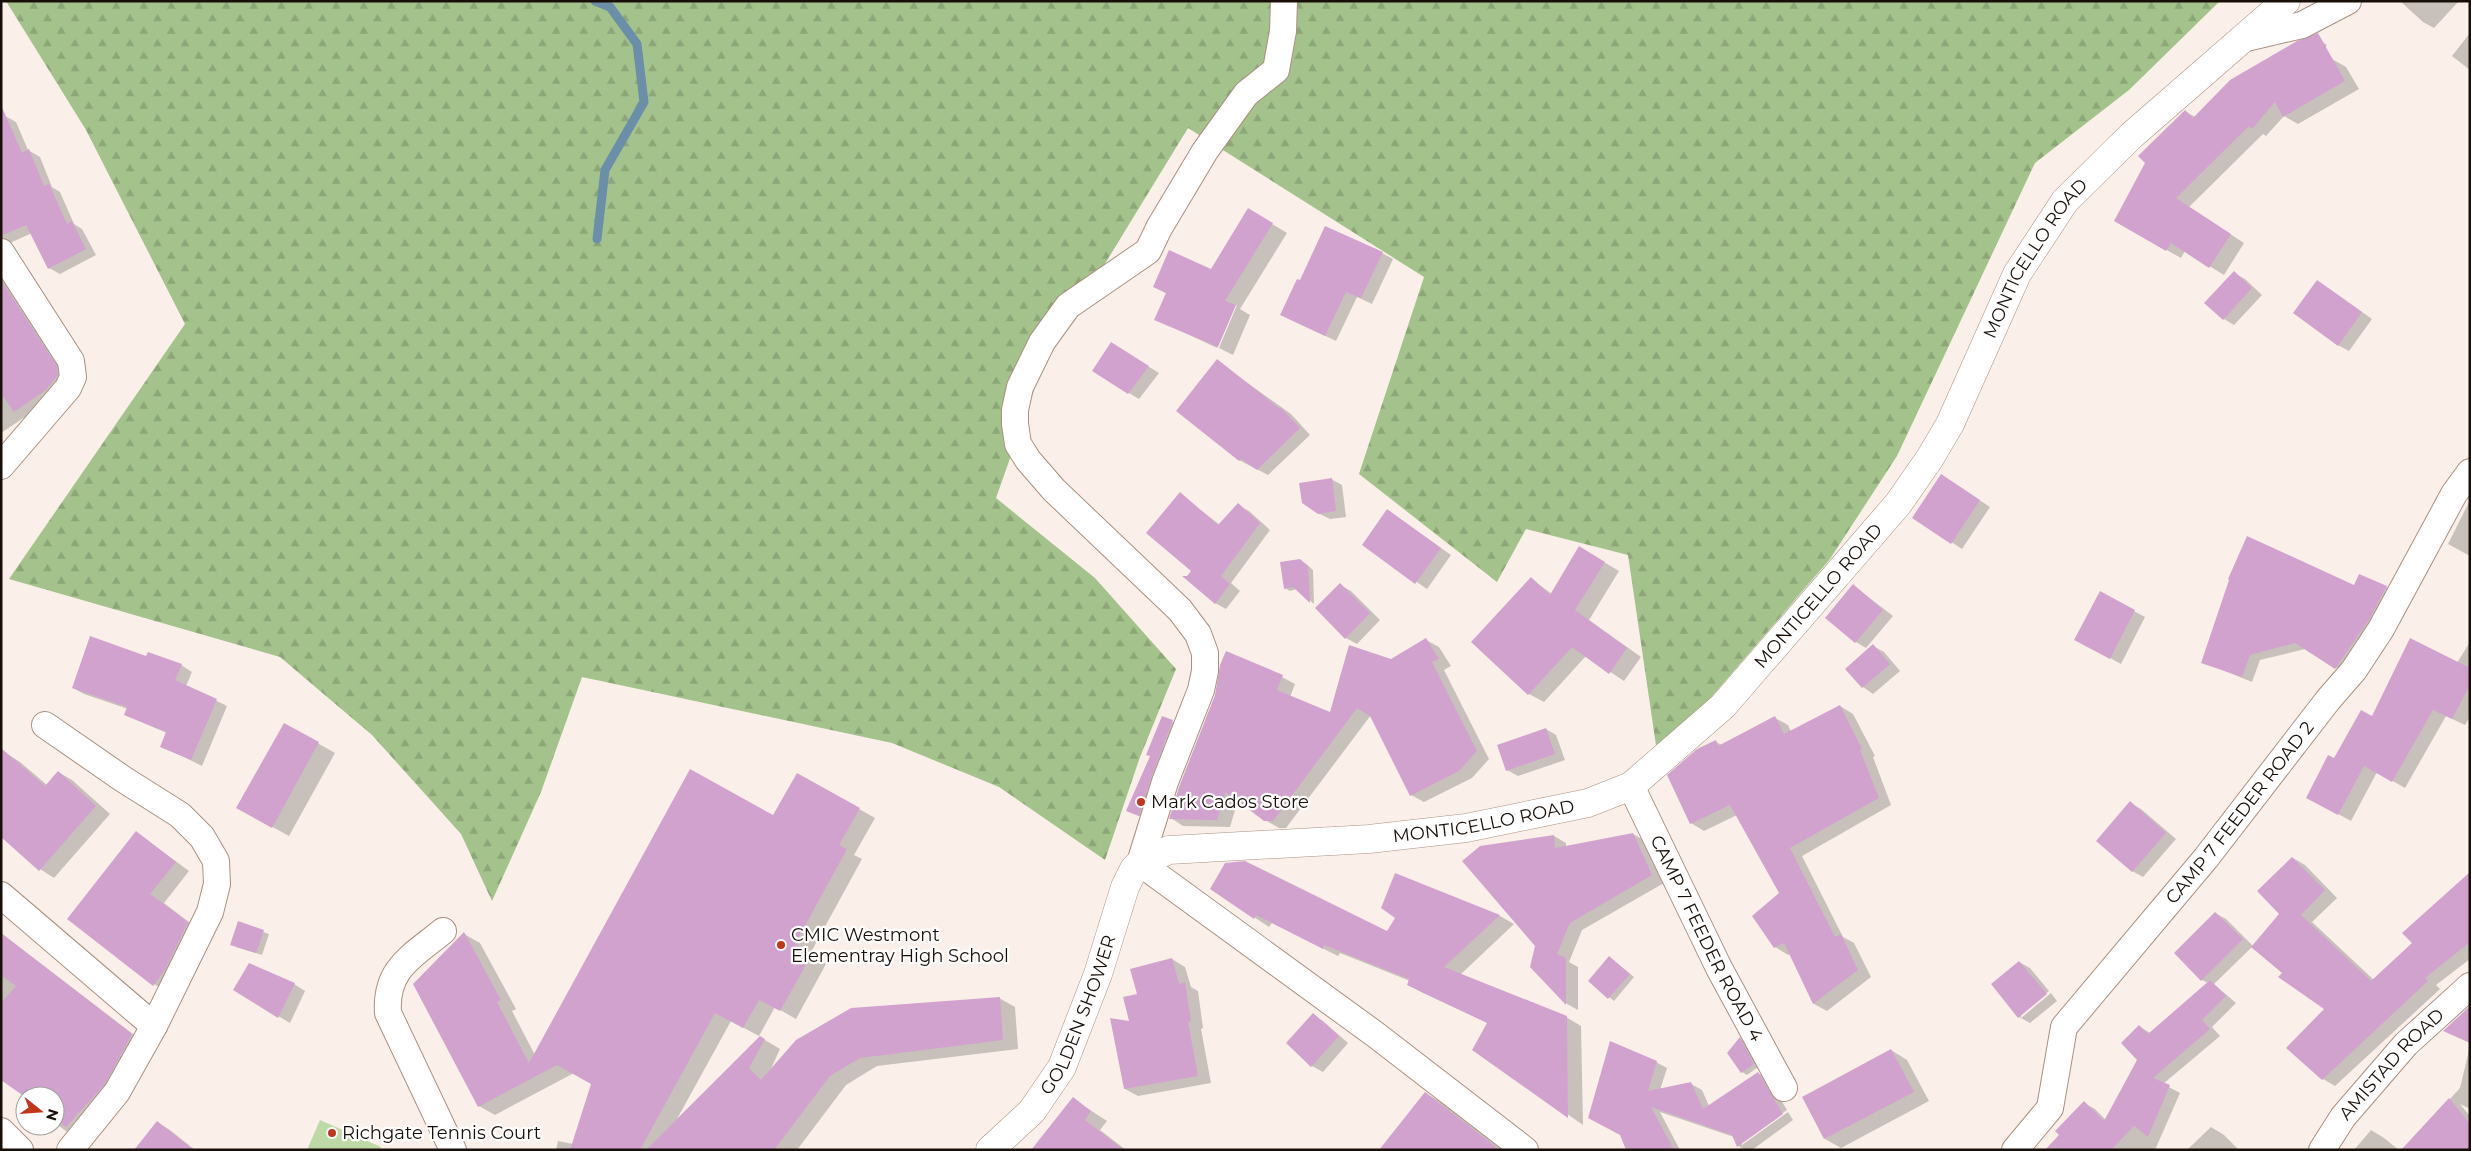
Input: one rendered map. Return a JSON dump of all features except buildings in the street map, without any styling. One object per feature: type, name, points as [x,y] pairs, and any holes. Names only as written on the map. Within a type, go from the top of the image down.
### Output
[{"type":"main road","name":"MONTICELLO ROAD","points":[[1140,863],[1169,850],[1369,839],[1466,828],[1588,803],[1631,786],[1683,743],[1723,706],[1898,504],[1930,458],[1950,424],[2017,274],[2065,201],[2132,135],[2246,38],[2286,1]]},
{"type":"main road","name":"GOLDEN SHOWER","points":[[990,1150],[1032,1111],[1062,1067],[1098,974],[1125,887],[1140,863]]},
{"type":"street","points":[[1284,1],[1284,32],[1276,70],[1246,94],[1211,143],[1159,228],[1148,251],[1068,306],[1042,342],[1020,386],[1015,410],[1018,444],[1028,460],[1054,490],[1180,610],[1198,634],[1205,652],[1202,690],[1165,782],[1140,863],[1376,1035],[1526,1150]]},
{"type":"street","points":[[2246,38],[2302,25],[2348,1]]},
{"type":"street","points":[[1,252],[71,361],[73,376],[68,388],[3,458]]},
{"type":"street","name":"CAMP 7 FEEDER ROAD 2","points":[[2015,1150],[2050,1108],[2064,1027],[2206,858],[2328,700],[2354,670],[2381,629],[2454,494],[2470,472]]},
{"type":"street","points":[[45,725],[123,779],[180,815],[202,837],[216,862],[217,884],[210,912],[154,1026],[117,1092],[70,1150]]},
{"type":"street","name":"CAMP 7 FEEDER ROAD 4","points":[[1631,786],[1719,968],[1784,1088]]},
{"type":"street","points":[[1,895],[154,1026]]},
{"type":"street","points":[[444,931],[402,965],[390,982],[387,999],[388,1013],[453,1150]]},
{"type":"street","name":"AMISTAD ROAD","points":[[2322,1150],[2343,1118],[2406,1044],[2470,986]]},
{"type":"street","points":[[1,1131],[20,1150]]},
{"type":"green space","points":[[6,1],[2220,1],[2129,90],[2035,163],[1897,456],[1830,559],[1658,759],[1628,555],[1526,529],[1497,582],[1359,474],[1424,277],[1188,128],[1043,365],[996,498],[1095,578],[1176,669],[1140,757],[1105,860],[999,787],[892,743],[582,677],[541,792],[492,901],[461,834],[372,735],[280,657],[9,579],[185,324],[86,130]]},
{"type":"green space","name":"Richgate Tennis Court","points":[[320,1120],[381,1147],[380,1150],[307,1150]]},
{"type":"waterway","points":[[595,1],[610,7],[637,44],[644,102],[605,170],[597,239]]},
{"type":"place","name":"Mark Cados Store","points":[[1141,802]]},
{"type":"place","name":"CMIC Westmont Elementray High School","points":[[781,945]]},
{"type":"place","name":"Richgate Tennis Court","points":[[332,1133]]}]
